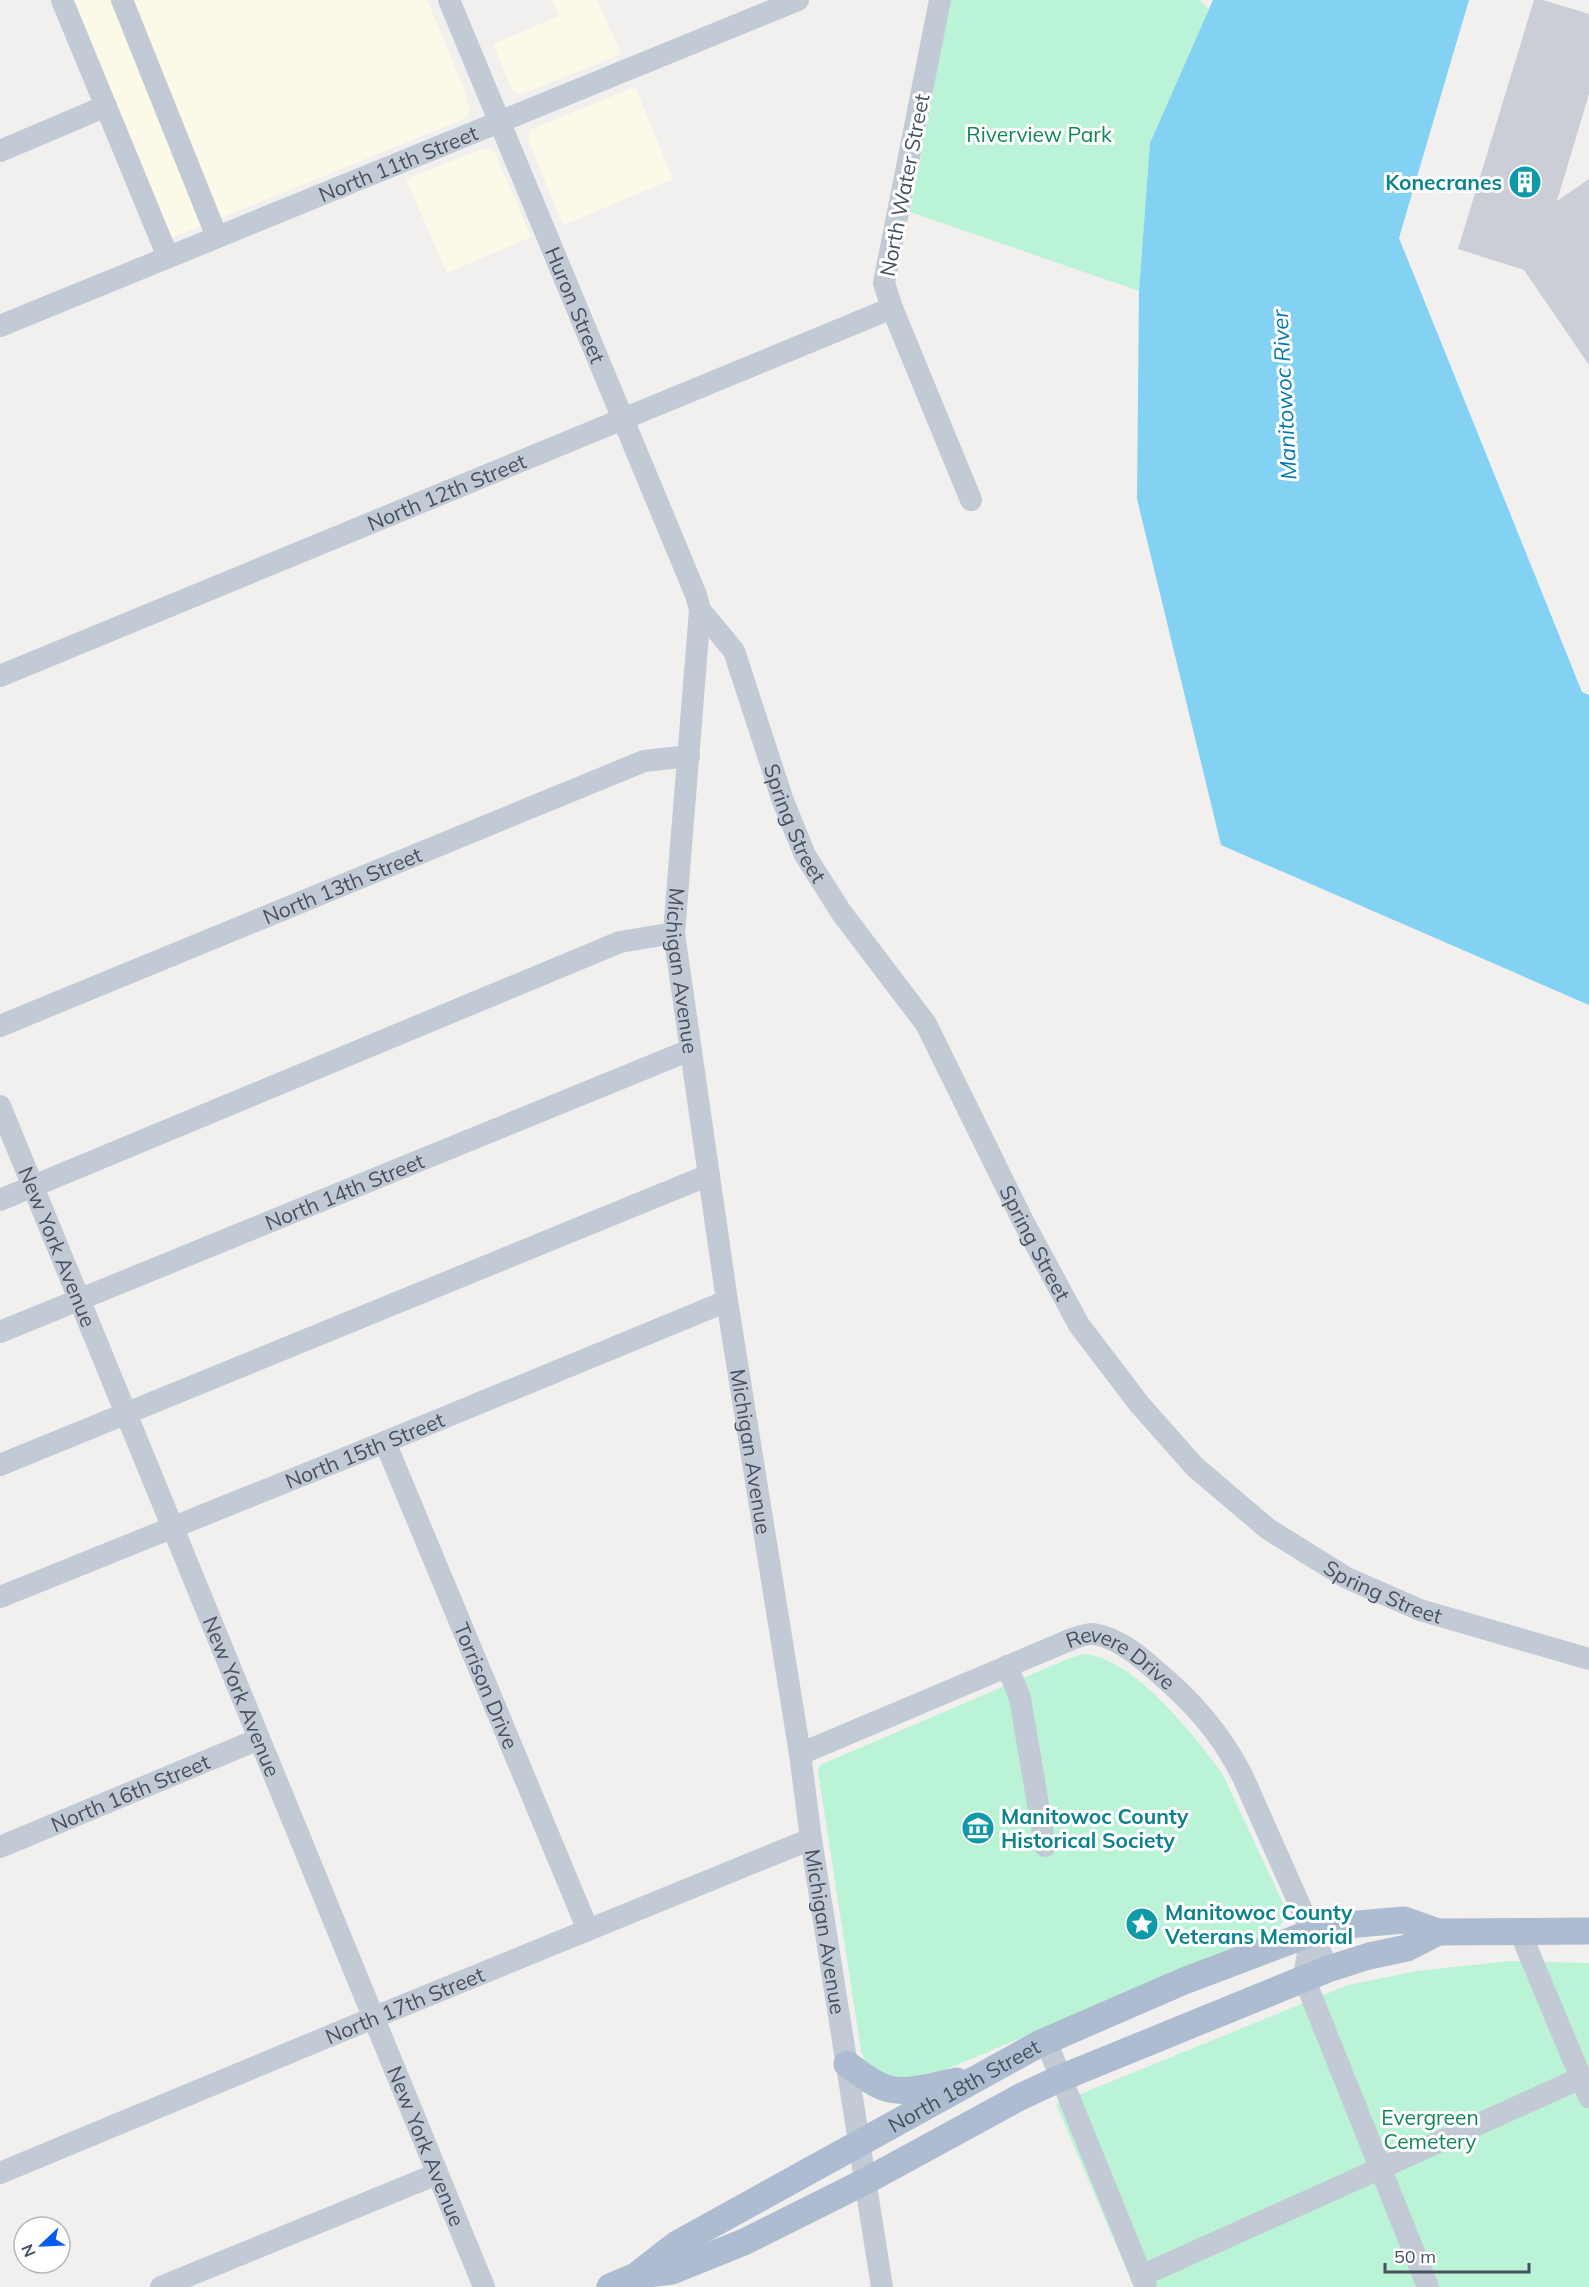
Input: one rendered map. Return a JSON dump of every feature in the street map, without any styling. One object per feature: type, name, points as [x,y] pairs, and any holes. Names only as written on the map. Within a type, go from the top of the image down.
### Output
[{"type":"main road","points":[[1311,1933],[1347,1925],[1404,1920],[1438,1932],[1589,1931]]},
{"type":"main road","points":[[1316,1973],[1369,1956],[1407,1948],[1438,1932]]},
{"type":"main road","name":"North 18th Street","points":[[636,2276],[677,2244],[1046,2041],[1184,1981],[1311,1933]]},
{"type":"main road","name":"North 18th Street","points":[[610,2287],[636,2276],[672,2271],[744,2242],[866,2181],[1020,2097],[1316,1973]]},
{"type":"main road","points":[[848,2064],[881,2087],[897,2091],[915,2090],[981,2077]]},
{"type":"street","points":[[62,0],[168,257]]},
{"type":"street","points":[[122,0],[218,237]]},
{"type":"street","name":"Huron Street","points":[[449,0],[700,610]]},
{"type":"street","name":"North 11th Street","points":[[0,326],[798,0]]},
{"type":"street","name":"North Water Street","points":[[940,0],[884,283],[892,308],[971,500]]},
{"type":"street","points":[[0,151],[106,106]]},
{"type":"street","name":"North 12th Street","points":[[0,676],[892,308]]},
{"type":"street","name":"Michigan Avenue","points":[[700,610],[674,933],[727,1301],[882,2287]]},
{"type":"street","name":"Spring Street","points":[[700,610],[734,651],[783,801],[805,855],[841,912],[926,1024],[1024,1223],[1079,1325],[1140,1405],[1195,1467],[1268,1529],[1347,1578],[1420,1610],[1589,1659]]},
{"type":"street","name":"North 13th Street","points":[[0,1026],[644,761],[689,756]]},
{"type":"street","points":[[0,1200],[620,942],[674,933]]},
{"type":"street","name":"North 14th Street","points":[[0,1332],[690,1050]]},
{"type":"street","name":"New York Avenue","points":[[0,1106],[484,2287]]},
{"type":"street","points":[[0,1465],[709,1175]]},
{"type":"street","name":"North 15th Street","points":[[0,1598],[727,1301]]},
{"type":"street","name":"Torrison Drive","points":[[386,1442],[588,1930]]},
{"type":"street","name":"Revere Drive","points":[[800,1754],[1072,1639],[1093,1634],[1131,1649],[1184,1694],[1215,1729],[1230,1750],[1242,1775],[1311,1933],[1316,1973],[1380,2170],[1428,2287]]},
{"type":"street","points":[[1006,1666],[1020,1698],[1045,1846]]},
{"type":"street","name":"North 16th Street","points":[[0,1847],[259,1739]]},
{"type":"street","name":"North 17th Street","points":[[0,2173],[374,2017],[812,1839]]},
{"type":"street","points":[[1046,2041],[1143,2282],[1380,2170],[1585,2088],[1520,1932]]},
{"type":"street","points":[[161,2287],[437,2174]]},
{"type":"shaded area","points":[[70,0],[427,0],[464,89],[470,111],[459,121],[171,238]]},
{"type":"shaded area","points":[[552,0],[597,0],[621,54],[521,94],[514,92],[493,44],[559,16]]},
{"type":"shaded area","points":[[635,87],[673,179],[563,225],[528,139],[530,130]]},
{"type":"shaded area","points":[[483,149],[490,149],[495,153],[531,237],[447,273],[406,179]]},
{"type":"green space","name":"Riverview Park","points":[[951,0],[1199,0],[1209,9],[1150,143],[1139,291],[910,212]]},
{"type":"green space","points":[[1084,1654],[1103,1658],[1142,1683],[1179,1719],[1222,1773],[1284,1905],[1280,1927],[1273,1933],[923,2079],[899,2082],[867,2066],[861,2051],[818,1771],[820,1765]]},
{"type":"green space","name":"Evergreen Cemetery","points":[[1509,1961],[1589,1963],[1589,2287],[1134,2287],[1056,2104],[1348,1985],[1417,1971]]},
{"type":"water","name":"Manitowoc River","points":[[1213,0],[1469,0],[1399,238],[1582,692],[1589,695],[1589,1005],[1221,845],[1137,499],[1139,291],[1150,143]]},
{"type":"building","name":"Konecranes","points":[[1534,0],[1543,0],[1589,14],[1589,94],[1557,201],[1589,179],[1589,365],[1524,270],[1458,249]]},
{"type":"place","name":"Konecranes","points":[[1525,182]]},
{"type":"place","name":"Manitowoc County Historical Society","points":[[978,1828]]},
{"type":"place","name":"Manitowoc County Veterans Memorial","points":[[1142,1924]]}]
